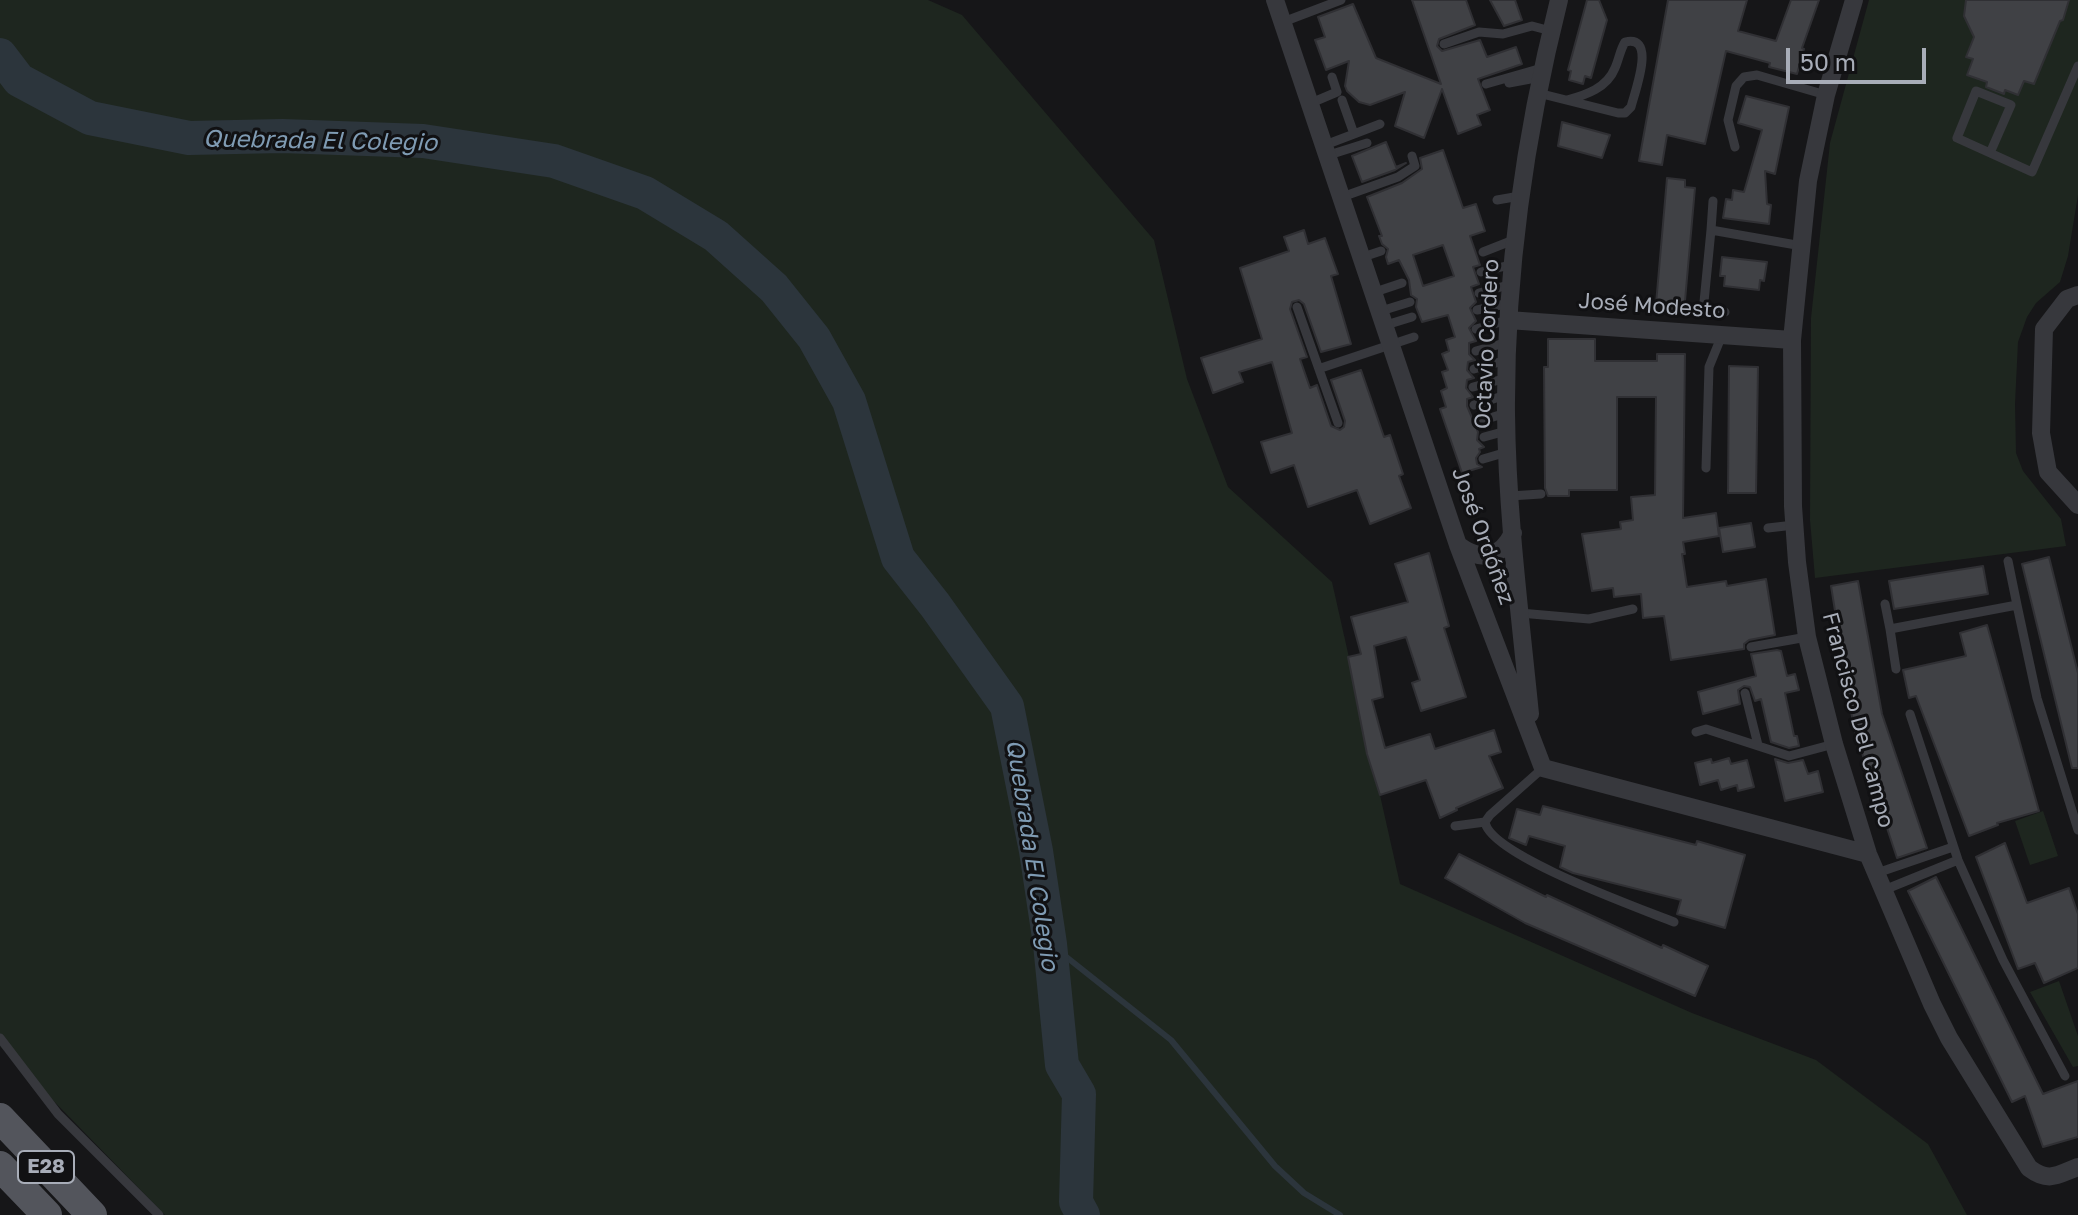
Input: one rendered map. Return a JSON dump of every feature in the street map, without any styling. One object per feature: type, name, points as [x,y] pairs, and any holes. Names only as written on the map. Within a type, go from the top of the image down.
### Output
[{"type":"main road","name":"E28","points":[[0,1118],[92,1215]]},
{"type":"main road","name":"E28","points":[[0,1166],[47,1215]]},
{"type":"street","name":"José Ordóñez","points":[[1275,0],[1342,197],[1372,254],[1375,292],[1458,545],[1543,768]]},
{"type":"street","name":"Octavio Cordero","points":[[1533,741],[1510,496],[1507,386],[1510,302],[1520,196],[1549,87],[1551,31],[1559,0]]},
{"type":"street","name":"Francisco Del Campo","points":[[1854,0],[1826,95],[1808,181],[1792,340],[1794,525],[1807,637],[1834,744],[1868,854],[1949,1038],[2029,1168],[2038,1175],[2050,1178],[2078,1167]]},
{"type":"street","points":[[2078,295],[2067,299],[2044,329],[2041,433],[2048,472],[2078,505]]},
{"type":"street","name":"José Modesto","points":[[1510,302],[1722,335],[1792,340]]},
{"type":"street","points":[[1458,545],[1480,556],[1499,552],[1513,533]]},
{"type":"street","points":[[1543,768],[1868,854]]},
{"type":"lane","points":[[1283,22],[1341,0]]},
{"type":"lane","points":[[1444,44],[1479,32],[1503,34],[1532,26],[1551,31]]},
{"type":"lane","points":[[1488,86],[1518,80],[1586,95],[1605,83],[1615,69],[1625,42],[1640,44],[1644,53],[1629,111],[1618,113],[1549,87]]},
{"type":"lane","points":[[1990,153],[2011,105],[1976,91],[1957,138],[1990,153],[2032,172],[2078,66]]},
{"type":"lane","points":[[1735,147],[1728,120],[1736,86],[1744,77],[1757,75],[1826,95]]},
{"type":"lane","points":[[1311,103],[1337,92],[1332,77]]},
{"type":"lane","points":[[1342,100],[1354,134]]},
{"type":"lane","points":[[1327,150],[1354,134],[1380,124]]},
{"type":"lane","points":[[1327,150],[1367,143]]},
{"type":"lane","points":[[1342,197],[1398,177],[1415,166],[1412,156]]},
{"type":"lane","points":[[1497,200],[1520,196]]},
{"type":"lane","points":[[1713,201],[1704,302],[1710,309],[1725,312]]},
{"type":"lane","points":[[1711,230],[1802,246]]},
{"type":"lane","points":[[1483,252],[1516,239]]},
{"type":"lane","points":[[1481,272],[1514,264]]},
{"type":"lane","points":[[1375,292],[1402,283]]},
{"type":"lane","points":[[1479,293],[1510,302]]},
{"type":"lane","points":[[1383,318],[1410,302]]},
{"type":"lane","points":[[1477,310],[1510,302]]},
{"type":"lane","points":[[1476,329],[1510,302]]},
{"type":"lane","points":[[1297,307],[1338,423]]},
{"type":"lane","points":[[1383,318],[1412,317]]},
{"type":"lane","points":[[1706,468],[1709,367],[1722,335]]},
{"type":"lane","points":[[1321,368],[1414,337]]},
{"type":"lane","points":[[1476,351],[1507,386]]},
{"type":"lane","points":[[1474,369],[1507,386]]},
{"type":"lane","points":[[1473,387],[1507,386]]},
{"type":"lane","points":[[1474,405],[1507,386]]},
{"type":"lane","points":[[1480,421],[1507,386]]},
{"type":"lane","points":[[1484,437],[1507,386]]},
{"type":"lane","points":[[1483,459],[1507,452]]},
{"type":"lane","points":[[1510,496],[1541,494]]},
{"type":"lane","points":[[1768,528],[1794,525]]},
{"type":"lane","points":[[2008,561],[2037,698],[2074,806],[2077,825]]},
{"type":"lane","points":[[1885,604],[1896,669]]},
{"type":"lane","points":[[1890,629],[2017,605]]},
{"type":"lane","points":[[1520,613],[1589,619],[1633,609]]},
{"type":"lane","points":[[1751,647],[1807,637]]},
{"type":"lane","points":[[1745,693],[1758,745]]},
{"type":"lane","points":[[1910,714],[1958,860],[2003,960],[2065,1076]]},
{"type":"lane","points":[[1696,732],[1706,729],[1789,756],[1834,744]]},
{"type":"lane","points":[[1455,826],[1485,822],[1543,768]]},
{"type":"lane","points":[[1485,822],[1486,830],[1501,844],[1554,873],[1674,922]]},
{"type":"lane","points":[[1880,882],[1953,847]]},
{"type":"lane","points":[[1880,882],[1958,860]]},
{"type":"lane","points":[[0,1038],[58,1114],[159,1215]]},
{"type":"shaded area","points":[[0,0],[928,0],[962,15],[1154,240],[1187,379],[1228,487],[1332,582],[1400,884],[1692,1013],[1816,1060],[1928,1144],[1967,1215],[165,1215],[0,1046]]},
{"type":"shaded area","points":[[1869,0],[2078,0],[2078,195],[2068,256],[2060,282],[2036,303],[2018,342],[2015,404],[2016,453],[2023,471],[2061,519],[2066,546],[1815,578],[1810,520],[1811,318],[1830,143]]},
{"type":"shaded area","points":[[2043,811],[2058,856],[2030,865],[2015,821]]},
{"type":"shaded area","points":[[2059,981],[2078,1036],[2078,1066],[2073,1067],[2030,992]]},
{"type":"building","points":[[1412,0],[1466,0],[1475,25],[1439,39],[1437,46],[1442,51],[1480,40],[1487,57],[1516,47],[1522,64],[1478,79],[1490,110],[1477,115],[1481,125],[1458,134],[1442,89],[1424,138],[1395,126],[1405,92],[1370,105],[1359,102],[1345,86],[1349,61],[1326,70],[1315,40],[1325,37],[1318,17],[1353,4],[1376,58],[1441,84]]},
{"type":"building","points":[[1490,0],[1515,0],[1522,20],[1504,26]]},
{"type":"building","points":[[1587,0],[1599,0],[1607,20],[1591,78],[1585,76],[1583,84],[1569,80],[1571,71],[1568,70]]},
{"type":"building","points":[[1668,0],[1747,0],[1738,31],[1776,41],[1791,0],[1819,0],[1802,48],[1797,74],[1726,51],[1705,144],[1667,135],[1662,165],[1639,161]]},
{"type":"building","points":[[1966,0],[2069,0],[2034,84],[2024,81],[2018,95],[2005,90],[2004,94],[1986,87],[1987,82],[1967,75],[1973,59],[1966,57],[1974,37],[1964,16]]},
{"type":"building","points":[[1746,96],[1789,107],[1775,174],[1765,171],[1767,204],[1771,205],[1769,224],[1723,218],[1726,199],[1732,200],[1733,190],[1744,192],[1762,130],[1738,123]]},
{"type":"building","points":[[1562,122],[1610,135],[1602,158],[1558,146]]},
{"type":"building","points":[[1386,142],[1396,167],[1406,163],[1362,182],[1352,156]]},
{"type":"building","points":[[1443,150],[1463,208],[1476,204],[1485,231],[1470,236],[1480,265],[1473,267],[1479,284],[1471,287],[1476,302],[1470,308],[1476,321],[1469,328],[1476,341],[1469,343],[1469,354],[1475,360],[1468,362],[1467,370],[1474,378],[1467,380],[1466,388],[1473,397],[1467,399],[1467,406],[1478,432],[1477,440],[1484,447],[1479,449],[1476,458],[1477,464],[1482,467],[1462,473],[1440,409],[1446,407],[1441,391],[1447,388],[1442,372],[1448,370],[1442,354],[1449,351],[1446,340],[1455,337],[1448,315],[1422,322],[1416,307],[1417,299],[1411,295],[1409,280],[1399,260],[1388,264],[1388,249],[1382,244],[1379,236],[1382,236],[1367,197],[1402,183],[1422,169],[1420,158]],"holes":[[[1443,245],[1454,276],[1423,286],[1413,255]]]},
{"type":"building","points":[[1667,178],[1685,180],[1685,187],[1695,188],[1684,312],[1665,310],[1666,304],[1656,304]]},
{"type":"building","points":[[1304,230],[1308,244],[1325,238],[1338,274],[1331,276],[1351,344],[1321,352],[1304,304],[1299,300],[1292,302],[1290,309],[1307,357],[1300,359],[1310,388],[1317,385],[1331,426],[1340,430],[1345,421],[1331,380],[1361,370],[1384,437],[1390,435],[1403,474],[1399,476],[1411,508],[1370,524],[1357,490],[1308,507],[1294,465],[1271,473],[1261,442],[1292,433],[1272,362],[1239,372],[1243,382],[1213,393],[1201,358],[1262,339],[1240,268],[1289,251],[1284,237]]},
{"type":"building","points":[[1722,257],[1767,262],[1759,290],[1724,286],[1725,276],[1720,276]]},
{"type":"building","points":[[1548,339],[1595,339],[1595,361],[1657,361],[1657,354],[1685,354],[1683,518],[1716,513],[1719,536],[1683,542],[1687,587],[1726,581],[1727,586],[1766,579],[1775,635],[1749,640],[1744,644],[1744,649],[1671,660],[1664,616],[1643,618],[1641,594],[1614,597],[1613,588],[1592,591],[1582,534],[1621,529],[1620,522],[1633,520],[1631,497],[1655,495],[1656,397],[1617,397],[1617,490],[1569,490],[1569,496],[1548,496],[1545,488],[1544,367],[1548,367]]},
{"type":"building","points":[[1729,366],[1758,367],[1756,493],[1728,493]]},
{"type":"building","points":[[1751,523],[1755,547],[1723,552],[1719,528]]},
{"type":"building","points":[[1429,553],[1449,626],[1444,628],[1466,697],[1421,711],[1412,683],[1420,680],[1406,637],[1374,646],[1383,697],[1372,700],[1385,748],[1430,734],[1435,749],[1494,730],[1501,752],[1489,756],[1503,788],[1440,818],[1426,780],[1380,795],[1367,754],[1348,657],[1361,654],[1351,617],[1408,602],[1395,564]]},
{"type":"building","points":[[2049,557],[2078,673],[2078,768],[2072,768],[2022,564]]},
{"type":"building","points":[[1983,566],[1988,594],[1894,609],[1889,581]]},
{"type":"building","points":[[1858,581],[1882,714],[1927,848],[1897,858],[1854,729],[1831,586]]},
{"type":"building","points":[[1987,625],[2039,811],[1997,823],[1969,836],[1916,696],[1909,698],[1903,670],[1966,656],[1960,633]]},
{"type":"building","points":[[1781,651],[1787,676],[1795,674],[1799,690],[1785,693],[1799,746],[1789,748],[1771,742],[1761,699],[1755,701],[1750,687],[1744,686],[1738,690],[1740,704],[1703,714],[1698,692],[1756,676],[1751,654]]},
{"type":"building","points":[[1729,758],[1731,764],[1747,760],[1754,787],[1738,791],[1737,785],[1721,790],[1718,780],[1700,785],[1695,763],[1711,759],[1712,763]]},
{"type":"building","points":[[1775,759],[1788,763],[1803,760],[1808,774],[1818,771],[1823,792],[1785,801]]},
{"type":"building","points":[[1543,806],[1745,855],[1725,928],[1677,914],[1681,900],[1560,867],[1565,846],[1529,836],[1526,845],[1509,838],[1517,809],[1540,815]]},
{"type":"building","points":[[2005,843],[2027,903],[2069,888],[2078,914],[2078,968],[2044,983],[2035,963],[2018,969],[1976,857]]},
{"type":"building","points":[[1459,854],[1546,897],[1708,966],[1695,996],[1525,923],[1445,878]]},
{"type":"building","points":[[1936,877],[2043,1094],[2078,1081],[2078,1137],[2043,1147],[2025,1096],[2012,1102],[1908,891]]},
{"type":"waterway","name":"Quebrada El Colegio","points":[[0,55],[19,80],[90,118],[189,138],[282,136],[423,141],[554,161],[645,193],[716,236],[774,288],[814,338],[849,401],[898,558],[1007,706],[1036,851],[1050,944],[1062,1065],[1079,1094],[1076,1202],[1083,1215]]},
{"type":"waterway","points":[[1050,944],[1171,1040],[1275,1166],[1304,1193],[1340,1215]]}]
